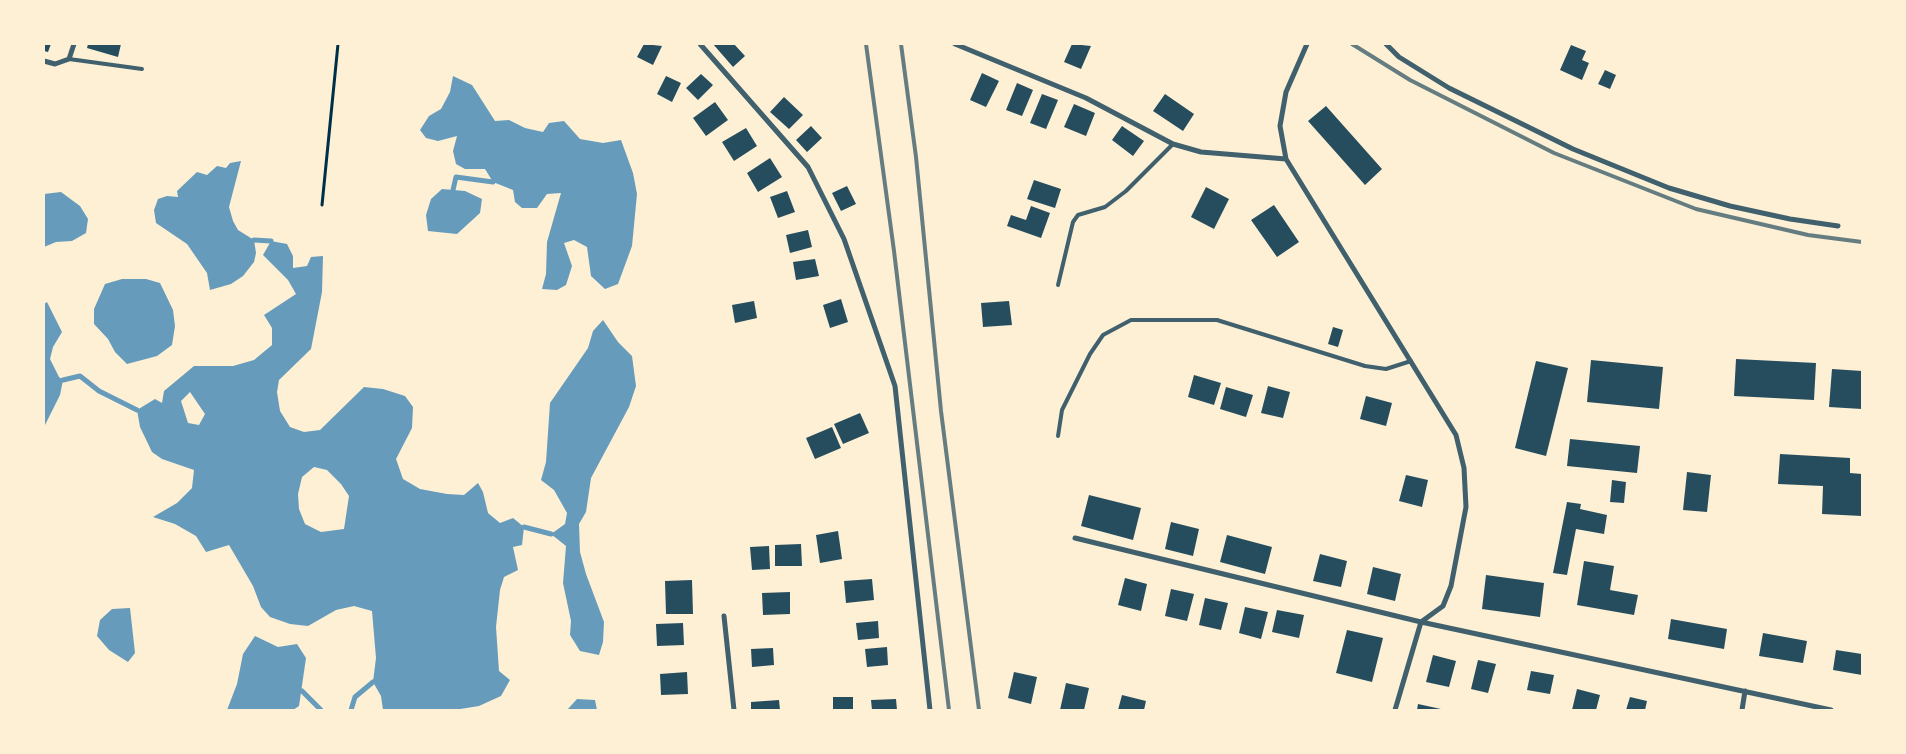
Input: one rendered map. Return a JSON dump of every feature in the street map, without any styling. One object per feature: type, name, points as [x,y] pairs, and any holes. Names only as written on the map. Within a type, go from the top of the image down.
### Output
[{"type":"street","points":[[44,61],[55,64],[69,59],[74,44]]},
{"type":"street","points":[[700,44],[808,166],[844,239],[895,386],[930,710]]},
{"type":"street","points":[[955,44],[1086,98],[1173,144],[1202,152],[1286,159]]},
{"type":"street","points":[[1307,44],[1286,92],[1280,126],[1286,159],[1456,435],[1464,468],[1466,507],[1451,586],[1443,606],[1421,622],[1394,710]]},
{"type":"street","points":[[1386,44],[1399,58],[1448,88],[1573,149],[1661,184],[1730,206],[1790,219],[1838,226]]},
{"type":"street","points":[[1075,538],[1421,622],[1831,710]]},
{"type":"street","points":[[724,616],[734,710]]},
{"type":"street","points":[[1742,710],[1745,691]]},
{"type":"lane","points":[[69,59],[142,69]]},
{"type":"lane","points":[[1058,285],[1073,222],[1078,216],[1105,207],[1126,191],[1173,144]]},
{"type":"lane","points":[[1058,436],[1062,410],[1090,354],[1103,335],[1131,320],[1217,320],[1365,366],[1386,369],[1411,361]]},
{"type":"path","points":[[322,205],[338,44]]},
{"type":"water","points":[[453,76],[472,85],[495,121],[509,120],[525,128],[543,132],[549,123],[564,121],[580,139],[603,143],[621,140],[633,173],[637,194],[632,246],[618,284],[605,289],[591,276],[587,247],[574,240],[564,243],[572,266],[566,285],[557,290],[542,289],[546,274],[547,242],[561,193],[547,194],[537,208],[522,208],[515,202],[513,190],[493,182],[485,169],[465,169],[456,164],[453,151],[457,136],[438,141],[426,138],[420,130],[429,116],[441,109],[450,92]]},
{"type":"water","points":[[241,161],[229,207],[238,230],[254,240],[256,253],[254,262],[243,276],[231,284],[210,290],[207,273],[187,244],[156,223],[154,210],[158,199],[167,196],[178,197],[177,191],[197,172],[207,175],[217,166],[226,168],[230,163]]},
{"type":"water","points":[[442,189],[465,191],[482,199],[480,213],[457,234],[428,231],[426,215],[431,199]]},
{"type":"water","points":[[61,192],[80,206],[88,219],[86,233],[72,241],[56,242],[44,247],[44,194]]},
{"type":"water","points":[[271,241],[287,244],[293,256],[293,268],[307,266],[311,257],[323,256],[322,292],[311,349],[279,380],[277,392],[280,411],[290,427],[304,432],[320,430],[364,387],[383,389],[405,396],[413,407],[412,428],[396,459],[403,479],[420,489],[464,495],[478,483],[483,492],[488,513],[500,523],[513,518],[524,527],[522,545],[513,547],[518,570],[504,577],[500,590],[496,627],[499,671],[510,680],[501,696],[479,706],[454,710],[383,710],[381,696],[373,682],[376,658],[372,611],[354,606],[336,610],[308,626],[290,624],[270,617],[261,607],[253,586],[229,545],[206,552],[196,536],[175,524],[153,517],[177,503],[192,488],[194,470],[162,459],[152,452],[140,427],[137,410],[155,399],[162,403],[164,391],[194,366],[233,366],[254,360],[272,345],[272,328],[264,315],[296,294],[288,280],[263,255]],"holes":[[[190,392],[205,414],[199,425],[188,423],[181,401]],[[314,467],[327,470],[341,484],[349,496],[344,529],[321,532],[305,524],[299,509],[298,494],[302,477]]]},
{"type":"water","points":[[122,279],[146,279],[160,283],[173,310],[175,326],[172,345],[157,356],[127,364],[115,352],[108,339],[94,324],[94,309],[105,284]]},
{"type":"water","points":[[47,302],[62,332],[53,347],[50,359],[59,377],[63,380],[60,395],[44,427],[44,304]]},
{"type":"water","points":[[603,320],[618,342],[632,356],[636,386],[629,407],[591,478],[586,512],[579,524],[580,552],[604,622],[603,642],[599,655],[580,651],[570,635],[571,621],[563,583],[566,546],[551,534],[565,524],[567,513],[554,490],[541,480],[546,462],[550,403],[588,348],[593,331]]},
{"type":"water","points":[[130,608],[135,653],[128,662],[109,650],[97,636],[100,620],[112,609]]},
{"type":"water","points":[[255,636],[278,647],[297,644],[306,658],[299,706],[293,710],[227,710],[237,684],[243,654]]},
{"type":"water","points":[[577,699],[595,700],[597,710],[567,710]]},
{"type":"building","points":[[44,44],[51,44],[48,52],[44,51]]},
{"type":"building","points":[[88,44],[121,44],[118,57],[87,48]]},
{"type":"building","points":[[644,44],[662,46],[653,65],[637,57]]},
{"type":"building","points":[[713,44],[734,44],[745,56],[733,67]]},
{"type":"building","points":[[1072,44],[1091,46],[1081,69],[1064,62]]},
{"type":"building","points":[[1571,45],[1586,51],[1582,60],[1589,63],[1582,80],[1560,70]]},
{"type":"building","points":[[1605,70],[1616,75],[1610,89],[1598,84]]},
{"type":"building","points":[[982,73],[999,81],[986,107],[970,100]]},
{"type":"building","points":[[701,74],[713,85],[698,100],[686,88]]},
{"type":"building","points":[[666,76],[681,83],[672,102],[657,94]]},
{"type":"building","points":[[1017,83],[1033,90],[1022,116],[1006,110]]},
{"type":"building","points":[[1042,94],[1058,100],[1046,129],[1030,123]]},
{"type":"building","points":[[1165,94],[1194,114],[1183,131],[1153,111]]},
{"type":"building","points":[[784,97],[803,115],[789,129],[770,112]]},
{"type":"building","points":[[715,102],[728,120],[706,136],[693,118]]},
{"type":"building","points":[[1074,104],[1095,113],[1086,136],[1064,127]]},
{"type":"building","points":[[1326,106],[1382,169],[1365,185],[1308,121]]},
{"type":"building","points":[[811,126],[822,138],[807,152],[796,140]]},
{"type":"building","points":[[1122,126],[1144,141],[1133,156],[1112,140]]},
{"type":"building","points":[[746,128],[757,146],[734,161],[722,142]]},
{"type":"building","points":[[770,158],[782,177],[758,192],[747,173]]},
{"type":"building","points":[[1034,180],[1061,189],[1055,208],[1027,199]]},
{"type":"building","points":[[847,186],[856,204],[841,211],[832,193]]},
{"type":"building","points":[[1206,187],[1229,199],[1214,229],[1191,217]]},
{"type":"building","points":[[787,191],[795,212],[778,218],[770,197]]},
{"type":"building","points":[[1274,205],[1299,242],[1277,257],[1251,220]]},
{"type":"building","points":[[1031,206],[1050,213],[1041,238],[1007,226],[1011,215],[1026,220]]},
{"type":"building","points":[[808,230],[812,247],[790,253],[786,235]]},
{"type":"building","points":[[815,259],[819,276],[796,280],[793,262]]},
{"type":"building","points":[[841,299],[848,322],[830,328],[823,305]]},
{"type":"building","points":[[754,301],[757,318],[735,323],[732,305]]},
{"type":"building","points":[[1009,301],[1012,325],[983,327],[981,303]]},
{"type":"building","points":[[1333,327],[1343,330],[1338,347],[1328,344]]},
{"type":"building","points":[[1736,359],[1816,363],[1814,400],[1734,396]]},
{"type":"building","points":[[1591,360],[1663,367],[1659,409],[1587,402]]},
{"type":"building","points":[[1536,361],[1568,368],[1546,456],[1515,448]]},
{"type":"building","points":[[1832,369],[1862,371],[1862,409],[1829,407]]},
{"type":"building","points":[[1194,375],[1221,383],[1214,405],[1188,397]]},
{"type":"building","points":[[1268,386],[1290,392],[1283,418],[1261,413]]},
{"type":"building","points":[[1226,387],[1253,395],[1246,417],[1220,409]]},
{"type":"building","points":[[1366,396],[1392,403],[1386,426],[1360,419]]},
{"type":"building","points":[[860,413],[869,433],[843,444],[834,424]]},
{"type":"building","points":[[832,427],[841,448],[815,459],[806,438]]},
{"type":"building","points":[[1570,439],[1640,446],[1637,473],[1567,466]]},
{"type":"building","points":[[1780,454],[1850,458],[1850,473],[1862,474],[1862,516],[1822,514],[1823,486],[1778,484]]},
{"type":"building","points":[[1687,472],[1711,475],[1707,512],[1683,510]]},
{"type":"building","points":[[1406,475],[1428,480],[1422,507],[1399,501]]},
{"type":"building","points":[[1612,480],[1626,482],[1624,503],[1610,502]]},
{"type":"building","points":[[1089,495],[1141,508],[1133,540],[1081,526]]},
{"type":"building","points":[[1567,502],[1581,504],[1580,509],[1607,515],[1604,534],[1576,529],[1567,575],[1553,573]]},
{"type":"building","points":[[1171,522],[1199,529],[1193,556],[1165,549]]},
{"type":"building","points":[[838,531],[842,559],[820,563],[816,535]]},
{"type":"building","points":[[1227,535],[1272,547],[1265,574],[1220,562]]},
{"type":"building","points":[[801,544],[802,566],[775,566],[775,545]]},
{"type":"building","points":[[769,546],[770,569],[752,570],[750,547]]},
{"type":"building","points":[[1320,554],[1347,561],[1341,587],[1313,581]]},
{"type":"building","points":[[1584,561],[1614,566],[1610,590],[1638,595],[1634,615],[1577,605]]},
{"type":"building","points":[[1373,567],[1401,574],[1395,601],[1367,594]]},
{"type":"building","points":[[1486,575],[1544,583],[1540,617],[1482,609]]},
{"type":"building","points":[[1125,578],[1147,584],[1141,611],[1118,605]]},
{"type":"building","points":[[872,579],[874,600],[846,603],[844,581]]},
{"type":"building","points":[[692,580],[693,614],[666,614],[665,581]]},
{"type":"building","points":[[1171,589],[1194,594],[1187,621],[1165,616]]},
{"type":"building","points":[[790,592],[790,614],[763,615],[762,593]]},
{"type":"building","points":[[1205,598],[1228,603],[1221,630],[1199,625]]},
{"type":"building","points":[[1245,607],[1268,612],[1261,639],[1239,633]]},
{"type":"building","points":[[1277,610],[1304,615],[1299,638],[1272,632]]},
{"type":"building","points":[[1671,619],[1727,629],[1724,649],[1668,639]]},
{"type":"building","points":[[878,621],[879,638],[858,640],[856,623]]},
{"type":"building","points":[[683,623],[684,645],[657,646],[656,624]]},
{"type":"building","points":[[1347,630],[1383,638],[1372,682],[1336,673]]},
{"type":"building","points":[[1763,633],[1807,641],[1803,663],[1759,656]]},
{"type":"building","points":[[887,647],[888,665],[867,667],[865,649]]},
{"type":"building","points":[[773,648],[774,665],[752,667],[751,649]]},
{"type":"building","points":[[1836,650],[1862,654],[1862,675],[1833,670]]},
{"type":"building","points":[[1433,655],[1456,661],[1449,687],[1426,682]]},
{"type":"building","points":[[1478,660],[1496,664],[1488,693],[1471,689]]},
{"type":"building","points":[[1531,671],[1554,675],[1550,694],[1527,690]]},
{"type":"building","points":[[687,672],[688,694],[661,695],[660,674]]},
{"type":"building","points":[[1014,672],[1037,677],[1031,704],[1008,698]]},
{"type":"building","points":[[1066,683],[1089,688],[1084,710],[1060,710]]},
{"type":"building","points":[[1577,689],[1600,695],[1596,710],[1572,710]]},
{"type":"building","points":[[1122,695],[1146,701],[1144,710],[1118,710]]},
{"type":"building","points":[[833,697],[853,697],[853,710],[833,710]]},
{"type":"building","points":[[1630,697],[1647,701],[1645,710],[1626,710]]},
{"type":"building","points":[[896,699],[897,710],[872,710],[871,700]]},
{"type":"building","points":[[779,700],[780,710],[751,710],[751,702]]},
{"type":"building","points":[[1418,704],[1441,709],[1417,710]]},
{"type":"waterway","points":[[453,190],[456,177],[493,182]]},
{"type":"waterway","points":[[254,240],[271,241]]},
{"type":"waterway","points":[[63,380],[80,376],[99,391],[137,410]]},
{"type":"waterway","points":[[524,527],[551,534]]},
{"type":"waterway","points":[[351,710],[355,697],[373,682]]},
{"type":"waterway","points":[[302,691],[321,710]]},
{"type":"railway","points":[[866,44],[894,251],[949,710]]},
{"type":"railway","points":[[901,44],[916,157],[941,411],[979,710]]},
{"type":"railway","points":[[1352,44],[1410,80],[1554,153],[1696,209],[1808,235],[1862,242]]}]
